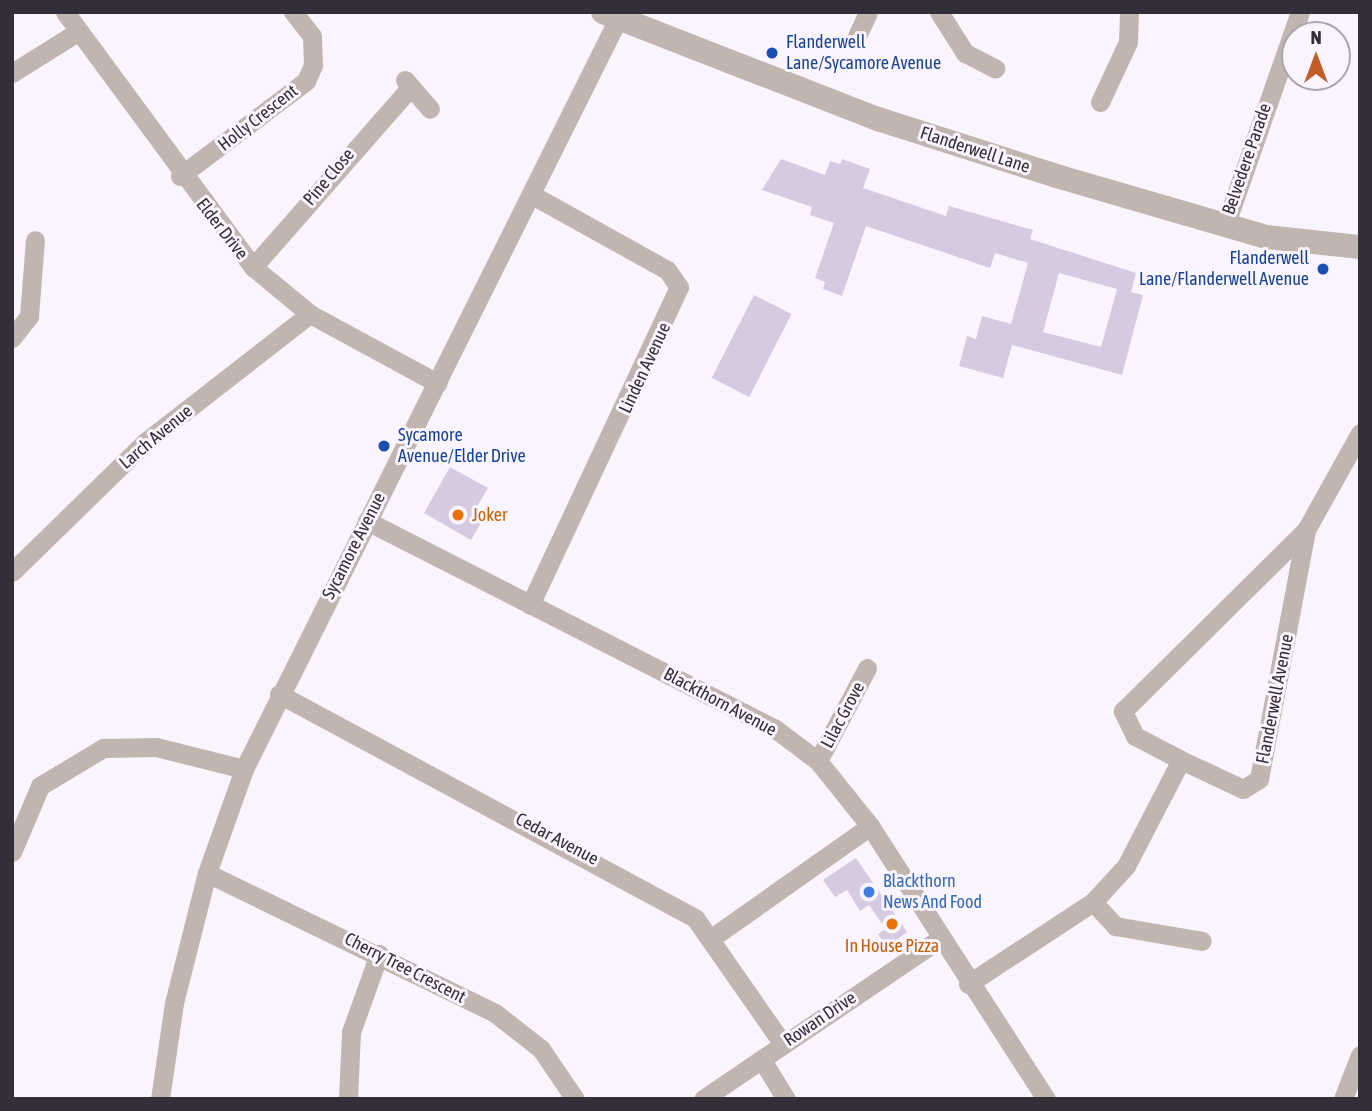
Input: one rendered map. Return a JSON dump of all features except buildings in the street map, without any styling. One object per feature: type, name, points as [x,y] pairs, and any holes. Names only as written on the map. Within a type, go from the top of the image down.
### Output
[{"type":"street","name":"Elder Drive","points":[[65,12],[180,176],[253,267],[310,314],[437,383]]},
{"type":"street","name":"Holly Crescent","points":[[180,176],[306,81],[313,65],[312,36],[293,12]]},
{"type":"street","points":[[857,36],[868,12]]},
{"type":"street","points":[[939,12],[965,53],[995,68]]},
{"type":"street","points":[[1100,102],[1128,42],[1129,12]]},
{"type":"street","name":"Belvedere Parade","points":[[1225,226],[1300,12]]},
{"type":"street","name":"Flanderwell Lane","points":[[610,16],[878,119],[1225,226],[1360,247]]},
{"type":"street","name":"Sycamore Avenue","points":[[160,1099],[174,1003],[208,873],[244,769],[279,694],[533,195],[610,16]]},
{"type":"street","points":[[12,73],[79,31]]},
{"type":"street","name":"Pine Close","points":[[253,267],[406,84],[430,109]]},
{"type":"street","name":"Linden Avenue","points":[[530,606],[678,287],[667,270],[533,195]]},
{"type":"street","points":[[12,338],[29,316],[35,240]]},
{"type":"street","name":"Larch Avenue","points":[[12,572],[144,443],[310,314]]},
{"type":"street","name":"Flanderwell Avenue","points":[[1307,530],[1259,779],[1243,789],[1231,786],[1135,736],[1123,711],[1307,530],[1360,433]]},
{"type":"street","name":"Blackthorn Avenue","points":[[367,521],[530,606],[774,727],[818,761],[870,826],[938,940],[1046,1099]]},
{"type":"street","name":"Lilac Grove","points":[[818,761],[867,668]]},
{"type":"street","name":"Cedar Avenue","points":[[279,694],[643,884],[695,918],[783,1044]]},
{"type":"street","points":[[12,852],[40,786],[103,748],[156,747],[244,769]]},
{"type":"street","points":[[968,984],[1093,902],[1126,866],[1181,760]]},
{"type":"street","points":[[710,939],[870,826]]},
{"type":"street","name":"Cherry Tree Crescent","points":[[208,873],[379,954],[524,1032],[575,1099]]},
{"type":"street","points":[[1093,902],[1115,926],[1202,941]]},
{"type":"street","name":"Rowan Drive","points":[[703,1099],[938,940]]},
{"type":"street","points":[[348,1099],[351,1031],[379,954]]},
{"type":"street","points":[[1343,1099],[1360,1055]]},
{"type":"street","points":[[762,1060],[786,1099]]},
{"type":"place","name":"Flanderwell Lane/Sycamore Avenue","points":[[772,53]]},
{"type":"place","name":"Flanderwell Lane/Flanderwell Avenue","points":[[1323,269]]},
{"type":"place","name":"Sycamore Avenue/Elder Drive","points":[[384,446]]},
{"type":"place","name":"Joker","points":[[458,515]]},
{"type":"place","name":"Blackthorn News And Food","points":[[869,892]]},
{"type":"place","name":"In House Pizza","points":[[892,924]]}]
